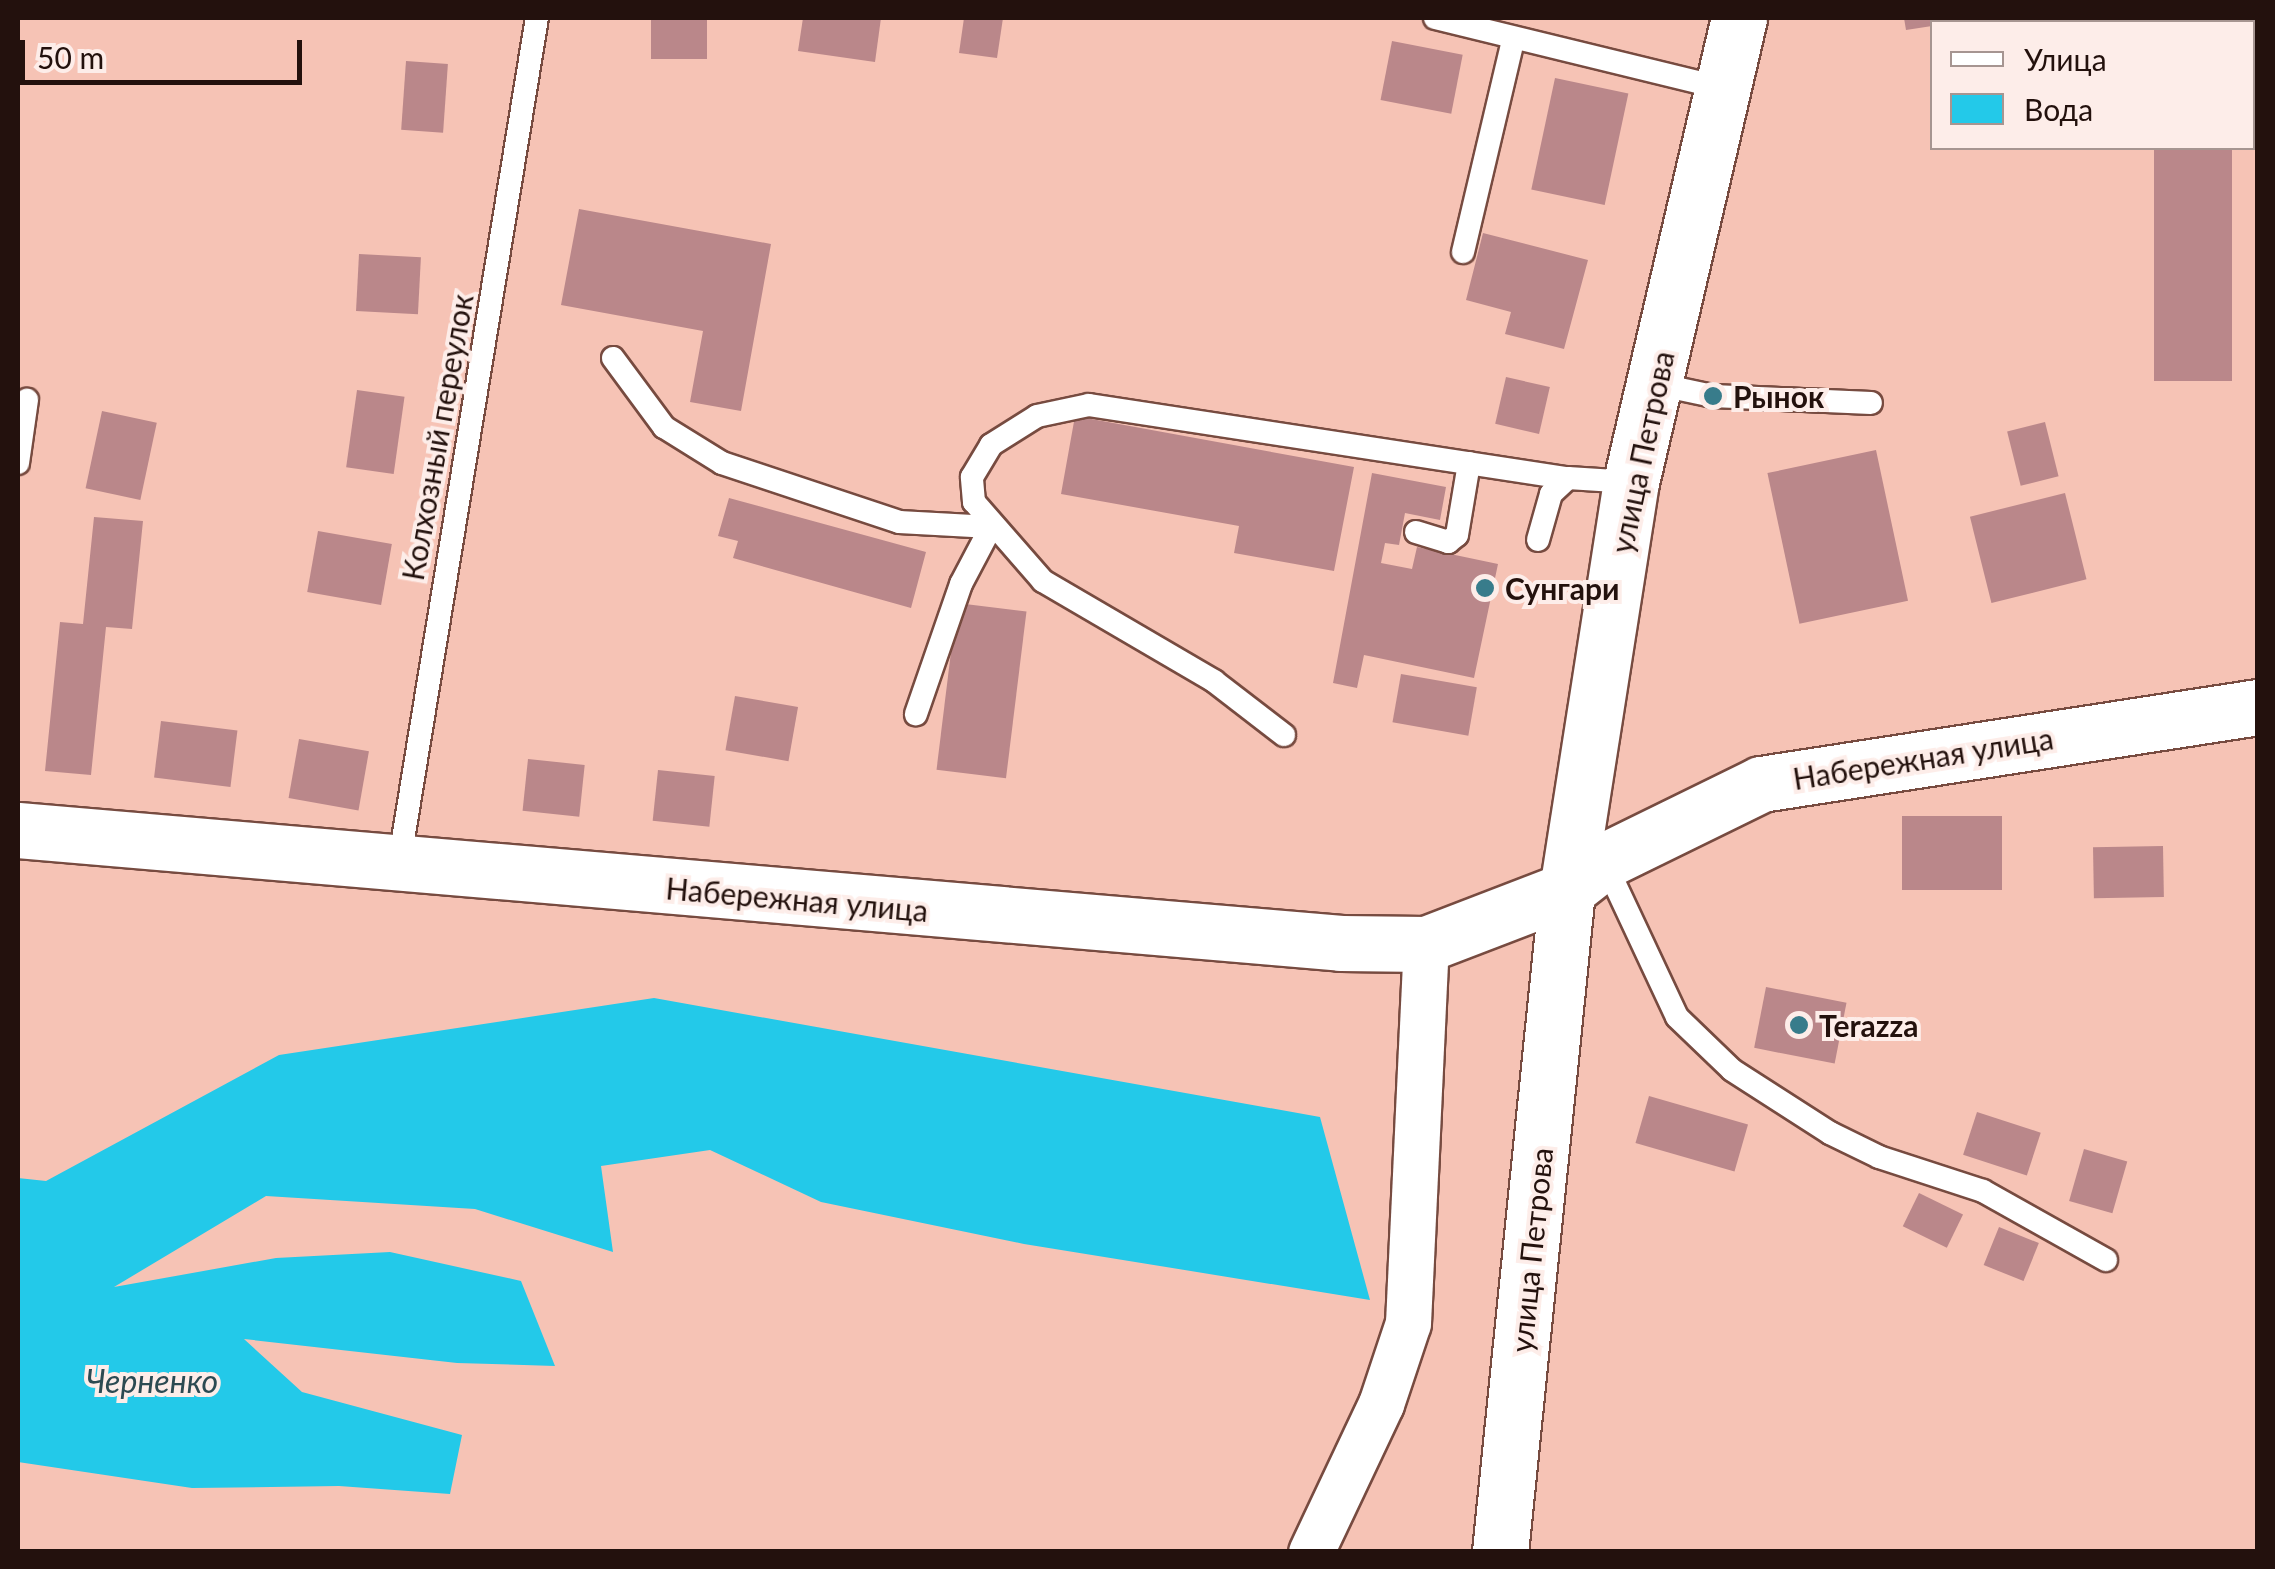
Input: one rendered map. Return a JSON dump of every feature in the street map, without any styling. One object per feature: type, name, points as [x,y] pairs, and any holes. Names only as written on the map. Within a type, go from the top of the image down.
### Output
[{"type":"main road","name":"улица Петрова","points":[[1500,1552],[1586,875],[1631,482],[1739,18]]},
{"type":"main road","name":"Набережная улица","points":[[18,830],[398,868],[1342,943],[1426,944],[1586,875],[1761,784],[2258,707]]},
{"type":"street","points":[[1310,1552],[1382,1404],[1408,1323],[1426,944]]},
{"type":"lane","name":"Колхозный переулок","points":[[398,868],[537,18]]},
{"type":"lane","points":[[1435,18],[1723,88]]},
{"type":"lane","points":[[1463,252],[1513,40]]},
{"type":"lane","points":[[2258,54],[2258,95]]},
{"type":"lane","points":[[614,358],[664,428],[722,463],[899,522],[991,527]]},
{"type":"lane","points":[[1656,384],[1713,396],[1871,403]]},
{"type":"lane","points":[[18,463],[26,400]]},
{"type":"lane","points":[[1284,735],[1214,682],[1043,581],[991,527],[974,502],[972,478],[990,445],[1037,416],[1089,404],[1568,478],[1631,482]]},
{"type":"lane","points":[[1416,532],[1448,542],[1456,535],[1469,463]]},
{"type":"lane","points":[[1538,540],[1551,494],[1568,478]]},
{"type":"lane","points":[[916,714],[961,584],[991,527]]},
{"type":"lane","points":[[1586,875],[1677,1017],[1732,1070],[1830,1134],[1878,1158],[1983,1191],[2106,1260]]},
{"type":"water","name":"Черненко","points":[[654,998],[1320,1117],[1370,1300],[1024,1244],[821,1202],[710,1150],[601,1166],[613,1252],[475,1209],[266,1196],[114,1287],[276,1258],[390,1252],[521,1281],[555,1366],[457,1363],[244,1339],[302,1392],[462,1435],[450,1494],[339,1486],[192,1488],[18,1462],[18,1178],[46,1181],[279,1055]]},
{"type":"building","points":[[651,18],[707,18],[707,59],[651,59]]},
{"type":"building","points":[[803,18],[881,18],[875,62],[798,51]]},
{"type":"building","points":[[964,18],[1003,18],[997,58],[959,53]]},
{"type":"building","points":[[1904,18],[1971,18],[1930,20],[1930,26],[1906,30]]},
{"type":"building","points":[[1392,41],[1463,55],[1451,114],[1381,100]]},
{"type":"building","points":[[406,61],[448,64],[443,133],[401,130]]},
{"type":"building","points":[[1555,78],[1628,94],[1605,205],[1531,190]]},
{"type":"building","points":[[2154,150],[2232,150],[2232,381],[2154,381]]},
{"type":"building","points":[[579,209],[771,244],[741,411],[690,402],[703,331],[561,305]]},
{"type":"building","points":[[1483,233],[1588,260],[1564,349],[1505,334],[1511,312],[1466,300]]},
{"type":"building","points":[[359,254],[421,257],[418,314],[356,311]]},
{"type":"building","points":[[1506,377],[1550,387],[1539,434],[1495,424]]},
{"type":"building","points":[[357,390],[405,397],[394,474],[346,467]]},
{"type":"building","points":[[102,411],[157,423],[140,500],[86,488]]},
{"type":"building","points":[[1075,416],[1354,467],[1334,571],[1234,553],[1239,526],[1061,494]]},
{"type":"building","points":[[2045,422],[2059,476],[2021,486],[2007,431]]},
{"type":"building","points":[[1876,450],[1908,601],[1799,624],[1767,473]]},
{"type":"building","points":[[1372,473],[1446,487],[1440,520],[1405,513],[1399,545],[1385,543],[1381,563],[1412,569],[1417,547],[1498,564],[1474,678],[1364,655],[1357,688],[1333,683]]},
{"type":"building","points":[[2065,493],[2087,579],[1991,603],[1970,517]]},
{"type":"building","points":[[729,498],[926,552],[911,608],[733,558],[738,541],[718,536]]},
{"type":"building","points":[[94,517],[143,521],[132,629],[106,627],[91,775],[45,771],[60,622],[83,624]]},
{"type":"building","points":[[318,531],[392,544],[381,605],[307,592]]},
{"type":"building","points":[[957,603],[1026,612],[1006,778],[937,770]]},
{"type":"building","points":[[1401,674],[1477,687],[1468,736],[1392,722]]},
{"type":"building","points":[[735,696],[798,707],[788,761],[725,750]]},
{"type":"building","points":[[161,721],[237,730],[230,787],[154,778]]},
{"type":"building","points":[[299,739],[369,751],[359,810],[289,798]]},
{"type":"building","points":[[528,759],[585,765],[579,817],[523,811]]},
{"type":"building","points":[[658,770],[715,776],[709,827],[653,821]]},
{"type":"building","points":[[1902,816],[2002,816],[2002,890],[1902,890]]},
{"type":"building","points":[[2163,846],[2164,897],[2094,898],[2093,847]]},
{"type":"building","name":"Terazza","points":[[1766,987],[1846,1003],[1835,1064],[1754,1048]]},
{"type":"building","points":[[1649,1096],[1748,1124],[1735,1171],[1635,1143]]},
{"type":"building","points":[[1977,1112],[2041,1133],[2027,1176],[1963,1155]]},
{"type":"building","points":[[2084,1149],[2127,1161],[2112,1213],[2069,1201]]},
{"type":"building","points":[[1919,1193],[1963,1214],[1947,1248],[1903,1226]]},
{"type":"building","points":[[1999,1227],[2039,1243],[2024,1281],[1984,1265]]},
{"type":"place","name":"Рынок","points":[[1713,396]]},
{"type":"place","name":"Сунгари","points":[[1485,588]]},
{"type":"place","name":"Terazza","points":[[1799,1025]]}]
